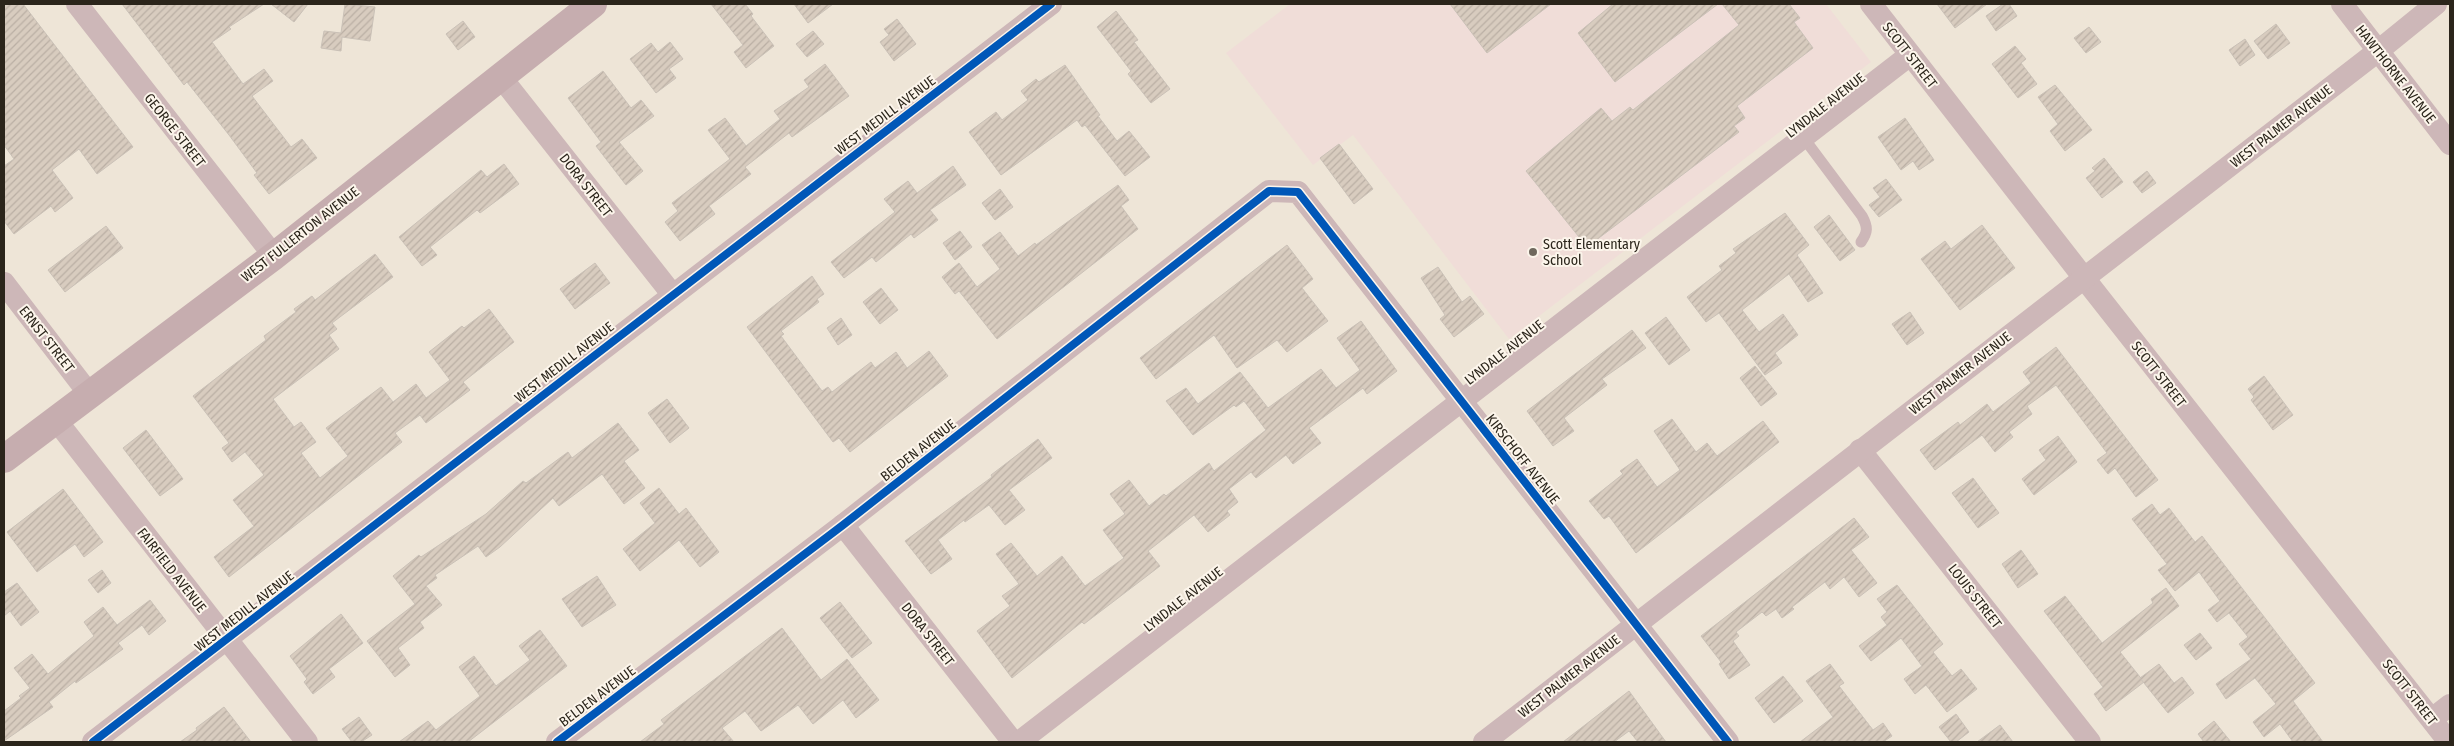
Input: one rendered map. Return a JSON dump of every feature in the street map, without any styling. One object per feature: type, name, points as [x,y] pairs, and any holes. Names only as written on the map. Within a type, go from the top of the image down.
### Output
[{"type":"street","name":"GEORGE STREET","points":[[76,4],[274,256]]},
{"type":"street","name":"WEST FULLERTON AVENUE","points":[[4,459],[274,256],[593,4]]},
{"type":"street","name":"WEST MEDILL AVENUE","points":[[93,742],[672,294],[1051,4]]},
{"type":"street","name":"SCOTT STREET","points":[[1871,4],[2084,278],[2450,742]]},
{"type":"street","name":"HAWTHORNE AVENUE","points":[[2342,4],[2450,144]]},
{"type":"street","name":"WEST PALMER AVENUE","points":[[1484,742],[2378,51],[2436,4]]},
{"type":"street","name":"LYNDALE AVENUE","points":[[1019,742],[1910,55]]},
{"type":"street","name":"DORA STREET","points":[[500,76],[672,294]]},
{"type":"street","name":"BELDEN AVENUE","points":[[557,742],[843,525],[1269,191],[1298,192]]},
{"type":"street","name":"KIRSCHOFF AVENUE","points":[[1298,192],[1728,742]]},
{"type":"street","name":"ERNST STREET","points":[[4,283],[90,395]]},
{"type":"street","name":"FAIRFIELD AVENUE","points":[[56,420],[307,742]]},
{"type":"street","name":"LOUIS STREET","points":[[1860,450],[2090,742]]},
{"type":"street","name":"DORA STREET","points":[[843,525],[1013,742]]},
{"type":"street","points":[[2432,719],[2450,704]]},
{"type":"lane","points":[[1803,137],[1867,225],[1867,234],[1861,242]]},
{"type":"shaded area","name":"Scott Elementary School","points":[[1290,4],[1826,4],[1871,62],[1509,339],[1353,135],[1313,165],[1226,53]]},
{"type":"building","points":[[4,4],[23,4],[133,147],[97,174],[79,149],[52,170],[73,198],[55,212],[51,206],[14,234],[4,221],[4,166],[14,159],[4,145]]},
{"type":"building","points":[[122,4],[264,4],[229,27],[231,29],[212,42],[243,84],[264,69],[273,81],[252,96],[291,147],[302,139],[317,158],[269,194],[254,175],[257,173],[229,135],[187,82],[184,85]]},
{"type":"building","points":[[271,4],[308,4],[294,22]]},
{"type":"building","points":[[345,4],[375,7],[370,41],[342,37],[341,51],[321,48],[324,31],[341,33]]},
{"type":"building","points":[[711,4],[745,4],[753,14],[751,16],[774,46],[746,68],[734,52],[743,45]]},
{"type":"building","points":[[794,4],[833,4],[808,23]]},
{"type":"building","points":[[1450,4],[1551,4],[1487,53]]},
{"type":"building","points":[[1613,4],[1718,4],[1615,82],[1578,33]]},
{"type":"building","points":[[1722,4],[1789,4],[1800,18],[1794,22],[1813,48],[1737,106],[1745,118],[1734,126],[1739,132],[1587,247],[1526,171],[1601,108],[1612,121],[1630,107],[1633,110],[1739,25]]},
{"type":"building","points":[[1937,4],[1987,4],[1955,28]]},
{"type":"building","points":[[2003,4],[2009,4],[2017,16],[1996,31],[1986,16]]},
{"type":"building","points":[[1116,11],[1138,40],[1134,42],[1170,89],[1151,103],[1128,74],[1131,71],[1097,27]]},
{"type":"building","points":[[897,19],[916,44],[894,61],[880,42],[889,35],[884,29]]},
{"type":"building","points":[[463,21],[475,37],[458,50],[446,34]]},
{"type":"building","points":[[2276,24],[2290,43],[2268,59],[2254,41]]},
{"type":"building","points":[[2089,27],[2101,42],[2086,53],[2074,38]]},
{"type":"building","points":[[813,31],[824,44],[807,57],[796,44]]},
{"type":"building","points":[[2245,39],[2255,55],[2240,66],[2229,50]]},
{"type":"building","points":[[670,42],[683,59],[669,69],[676,78],[656,93],[630,59],[651,43],[658,52]]},
{"type":"building","points":[[2015,46],[2026,59],[2021,63],[2037,84],[2018,98],[1992,64]]},
{"type":"building","points":[[825,64],[849,96],[792,137],[789,133],[745,167],[751,174],[709,206],[715,214],[680,241],[665,222],[678,211],[672,203],[730,159],[708,130],[725,118],[746,146],[780,119],[774,111],[809,87],[804,80]]},
{"type":"building","points":[[1065,65],[1100,115],[1098,116],[1117,141],[1129,131],[1150,157],[1125,176],[1085,125],[1082,127],[1077,120],[1001,175],[969,132],[996,112],[1002,120],[1028,100],[1021,91],[1036,79],[1039,82]]},
{"type":"building","points":[[603,71],[631,108],[641,100],[654,116],[619,142],[643,171],[626,185],[596,146],[601,142],[568,98]]},
{"type":"building","points":[[2055,85],[2092,130],[2065,151],[2050,131],[2058,124],[2038,97]]},
{"type":"building","points":[[1905,118],[1934,160],[1919,170],[1913,161],[1901,170],[1878,137]]},
{"type":"building","points":[[1339,144],[1373,189],[1354,204],[1320,158]]},
{"type":"building","points":[[2104,158],[2123,182],[2102,198],[2086,178],[2095,171],[2092,168]]},
{"type":"building","points":[[504,164],[519,184],[480,213],[477,210],[430,247],[437,255],[422,266],[399,237],[481,170],[487,177]]},
{"type":"building","points":[[953,166],[966,185],[930,210],[938,220],[914,238],[911,234],[876,262],[872,257],[844,278],[831,262],[895,212],[884,199],[908,181],[917,193]]},
{"type":"building","points":[[2147,171],[2156,183],[2142,193],[2133,182]]},
{"type":"building","points":[[1886,179],[1902,200],[1879,217],[1869,205],[1880,197],[1873,188]]},
{"type":"building","points":[[1118,185],[1129,200],[1121,206],[1138,229],[997,339],[959,291],[955,294],[942,277],[959,263],[977,287],[1000,269],[982,245],[1000,232],[1018,256]]},
{"type":"building","points":[[1000,189],[1013,207],[995,220],[982,203]]},
{"type":"building","points":[[1785,213],[1809,245],[1797,255],[1823,293],[1808,302],[1789,274],[1742,310],[1759,332],[1783,314],[1798,335],[1775,353],[1782,363],[1765,375],[1719,313],[1706,322],[1687,297],[1722,270],[1719,266],[1736,253],[1733,249]]},
{"type":"building","points":[[1829,215],[1855,250],[1840,261],[1814,227]]},
{"type":"building","points":[[1982,225],[2015,268],[1960,310],[1921,259],[1945,241],[1951,249]]},
{"type":"building","points":[[106,226],[123,248],[65,292],[48,270]]},
{"type":"building","points":[[960,231],[972,247],[955,260],[943,243]]},
{"type":"building","points":[[1287,245],[1313,279],[1302,288],[1328,321],[1287,352],[1277,340],[1237,368],[1214,335],[1156,379],[1140,358]]},
{"type":"building","points":[[375,254],[393,277],[332,323],[337,329],[329,335],[339,349],[273,399],[294,427],[301,422],[316,442],[301,453],[320,478],[348,456],[326,428],[381,387],[393,402],[416,384],[426,398],[450,380],[429,352],[462,326],[464,328],[489,309],[514,342],[463,382],[470,390],[426,423],[420,415],[395,433],[402,442],[229,577],[214,557],[254,526],[233,500],[264,475],[245,452],[232,462],[222,448],[229,443],[193,396],[266,340],[264,336],[296,312],[294,309],[312,296],[315,300]]},
{"type":"building","points":[[595,263],[610,283],[575,309],[560,289]]},
{"type":"building","points":[[1438,267],[1462,302],[1470,296],[1484,314],[1454,337],[1440,319],[1445,315],[1421,278]]},
{"type":"building","points":[[812,276],[824,294],[817,299],[819,302],[781,331],[784,334],[781,336],[822,391],[828,387],[832,392],[871,362],[875,368],[896,352],[907,368],[929,351],[948,376],[850,452],[839,438],[833,442],[747,327]]},
{"type":"building","points":[[881,288],[898,310],[880,324],[863,302]]},
{"type":"building","points":[[1910,312],[1924,333],[1907,345],[1892,324]]},
{"type":"building","points":[[1666,317],[1690,350],[1669,365],[1645,333]]},
{"type":"building","points":[[841,318],[852,335],[838,345],[827,328]]},
{"type":"building","points":[[1361,321],[1397,371],[1367,394],[1363,388],[1309,428],[1321,443],[1293,464],[1286,455],[1256,478],[1251,472],[1229,489],[1238,502],[1227,511],[1230,515],[1208,532],[1194,515],[1148,551],[1160,566],[1084,624],[1082,622],[1012,678],[977,631],[1010,606],[1002,596],[1019,584],[996,554],[1011,543],[1037,576],[1062,556],[1085,586],[1124,558],[1103,530],[1125,514],[1110,494],[1129,480],[1149,506],[1164,494],[1166,496],[1209,463],[1214,471],[1266,430],[1244,401],[1236,407],[1234,405],[1193,435],[1166,401],[1186,388],[1198,404],[1240,372],[1268,408],[1321,369],[1336,388],[1360,370],[1337,338]]},
{"type":"building","points":[[1632,330],[1646,348],[1602,379],[1607,385],[1564,418],[1574,431],[1553,446],[1527,411]]},
{"type":"building","points":[[2056,347],[2158,480],[2136,497],[2115,468],[2108,474],[2097,460],[2107,453],[2056,385],[2027,406],[2032,414],[2009,432],[2013,437],[1995,452],[1982,435],[1935,470],[1920,450],[1958,422],[1960,425],[1987,404],[1993,412],[2031,383],[2023,372]]},
{"type":"building","points":[[1755,366],[1777,394],[1761,406],[1740,378]]},
{"type":"building","points":[[2264,376],[2293,415],[2273,430],[2251,400],[2254,397],[2248,389]]},
{"type":"building","points":[[667,399],[689,428],[670,443],[648,413]]},
{"type":"building","points":[[1672,419],[1696,452],[1707,443],[1717,456],[1763,421],[1779,442],[1636,553],[1609,516],[1604,519],[1589,501],[1623,474],[1620,471],[1637,459],[1657,487],[1680,470],[1654,431]]},
{"type":"building","points":[[618,423],[639,450],[624,461],[645,488],[624,504],[602,474],[559,506],[553,498],[500,547],[486,557],[478,546],[435,575],[437,578],[426,586],[442,605],[420,622],[424,628],[398,648],[410,665],[395,677],[367,641],[415,604],[393,576],[419,555],[421,557],[486,514],[523,481],[526,483],[568,452],[572,458]]},
{"type":"building","points":[[146,430],[183,479],[160,496],[123,448]]},
{"type":"building","points":[[2058,436],[2077,462],[2034,495],[2022,479],[2046,460],[2039,450]]},
{"type":"building","points":[[1038,439],[1052,458],[1009,490],[1025,510],[1005,525],[989,505],[965,522],[964,520],[938,540],[952,559],[931,574],[905,541],[992,477],[991,475]]},
{"type":"building","points":[[1973,478],[1999,513],[1978,528],[1952,493]]},
{"type":"building","points":[[659,488],[679,514],[686,508],[719,552],[700,567],[679,540],[640,571],[623,549],[655,523],[640,503]]},
{"type":"building","points":[[63,489],[103,542],[84,557],[75,544],[37,572],[7,532]]},
{"type":"building","points":[[2152,504],[2160,515],[2169,508],[2195,542],[2202,536],[2315,683],[2293,701],[2323,742],[2293,742],[2280,724],[2264,737],[2253,722],[2276,704],[2255,678],[2226,699],[2216,684],[2251,659],[2239,644],[2248,637],[2229,613],[2217,622],[2208,610],[2220,601],[2199,572],[2175,591],[2158,570],[2167,564],[2132,519]]},
{"type":"building","points":[[1854,518],[1869,537],[1851,550],[1877,583],[1859,597],[1844,577],[1830,589],[1825,582],[1792,607],[1794,609],[1782,618],[1776,609],[1766,616],[1762,612],[1736,632],[1739,636],[1733,641],[1750,665],[1729,679],[1719,664],[1721,662],[1701,636]]},
{"type":"building","points":[[2021,550],[2038,574],[2018,588],[2002,564]]},
{"type":"building","points":[[102,570],[111,583],[98,593],[88,580]]},
{"type":"building","points":[[597,576],[616,605],[582,627],[562,599]]},
{"type":"building","points":[[17,583],[39,612],[21,626],[10,611],[4,616],[4,592]]},
{"type":"building","points":[[1897,585],[1943,644],[1933,652],[1952,676],[1961,669],[1977,689],[1947,712],[1926,685],[1915,694],[1904,679],[1922,666],[1901,638],[1871,661],[1859,646],[1887,625],[1881,617],[1887,612],[1877,599]]},
{"type":"building","points":[[2166,588],[2179,606],[2120,652],[2144,682],[2106,711],[2094,694],[2103,687],[2044,611],[2065,596],[2102,643],[2153,603],[2151,599]]},
{"type":"building","points":[[150,600],[166,621],[149,635],[142,625],[118,643],[123,649],[76,683],[75,681],[49,702],[53,707],[4,741],[4,711],[21,698],[19,696],[30,688],[14,668],[32,654],[48,674],[94,636],[84,622],[103,607],[117,625]]},
{"type":"building","points":[[840,602],[872,643],[852,658],[820,618]]},
{"type":"building","points":[[341,614],[363,643],[329,669],[335,677],[313,694],[304,682],[307,679],[290,656]]},
{"type":"building","points":[[782,628],[821,680],[847,659],[879,700],[856,718],[843,700],[813,724],[798,705],[761,731],[745,711],[722,728],[734,742],[640,742],[664,724],[661,720]]},
{"type":"building","points":[[540,630],[567,666],[468,742],[399,742],[428,721],[436,730],[480,696],[459,667],[474,656],[496,686],[530,660],[519,646]]},
{"type":"building","points":[[2200,633],[2212,648],[2196,660],[2184,645]]},
{"type":"building","points":[[1830,664],[1844,683],[1839,686],[1873,730],[1883,723],[1892,736],[1883,742],[1800,742],[1833,717],[1806,681]]},
{"type":"building","points":[[2159,664],[2174,683],[2182,677],[2194,693],[2168,713],[2140,678]]},
{"type":"building","points":[[1783,676],[1803,701],[1774,723],[1755,698]]},
{"type":"building","points":[[1629,691],[1666,742],[1638,742],[1629,731],[1614,742],[1563,742]]},
{"type":"building","points":[[224,707],[251,742],[180,742],[197,730],[196,728]]},
{"type":"building","points":[[1956,714],[1969,732],[1956,742],[1951,742],[1939,727]]},
{"type":"building","points":[[359,717],[372,735],[361,742],[352,742],[342,729]]},
{"type":"building","points":[[2214,721],[2231,742],[2204,742],[2198,734]]},
{"type":"building","points":[[2000,725],[2013,742],[1977,742]]},
{"type":"cycle path","points":[[93,742],[1051,4]]},
{"type":"cycle path","points":[[557,742],[843,525],[1269,191],[1298,192],[1728,742]]},
{"type":"place","name":"Scott Elementary School","points":[[1533,252]]}]
